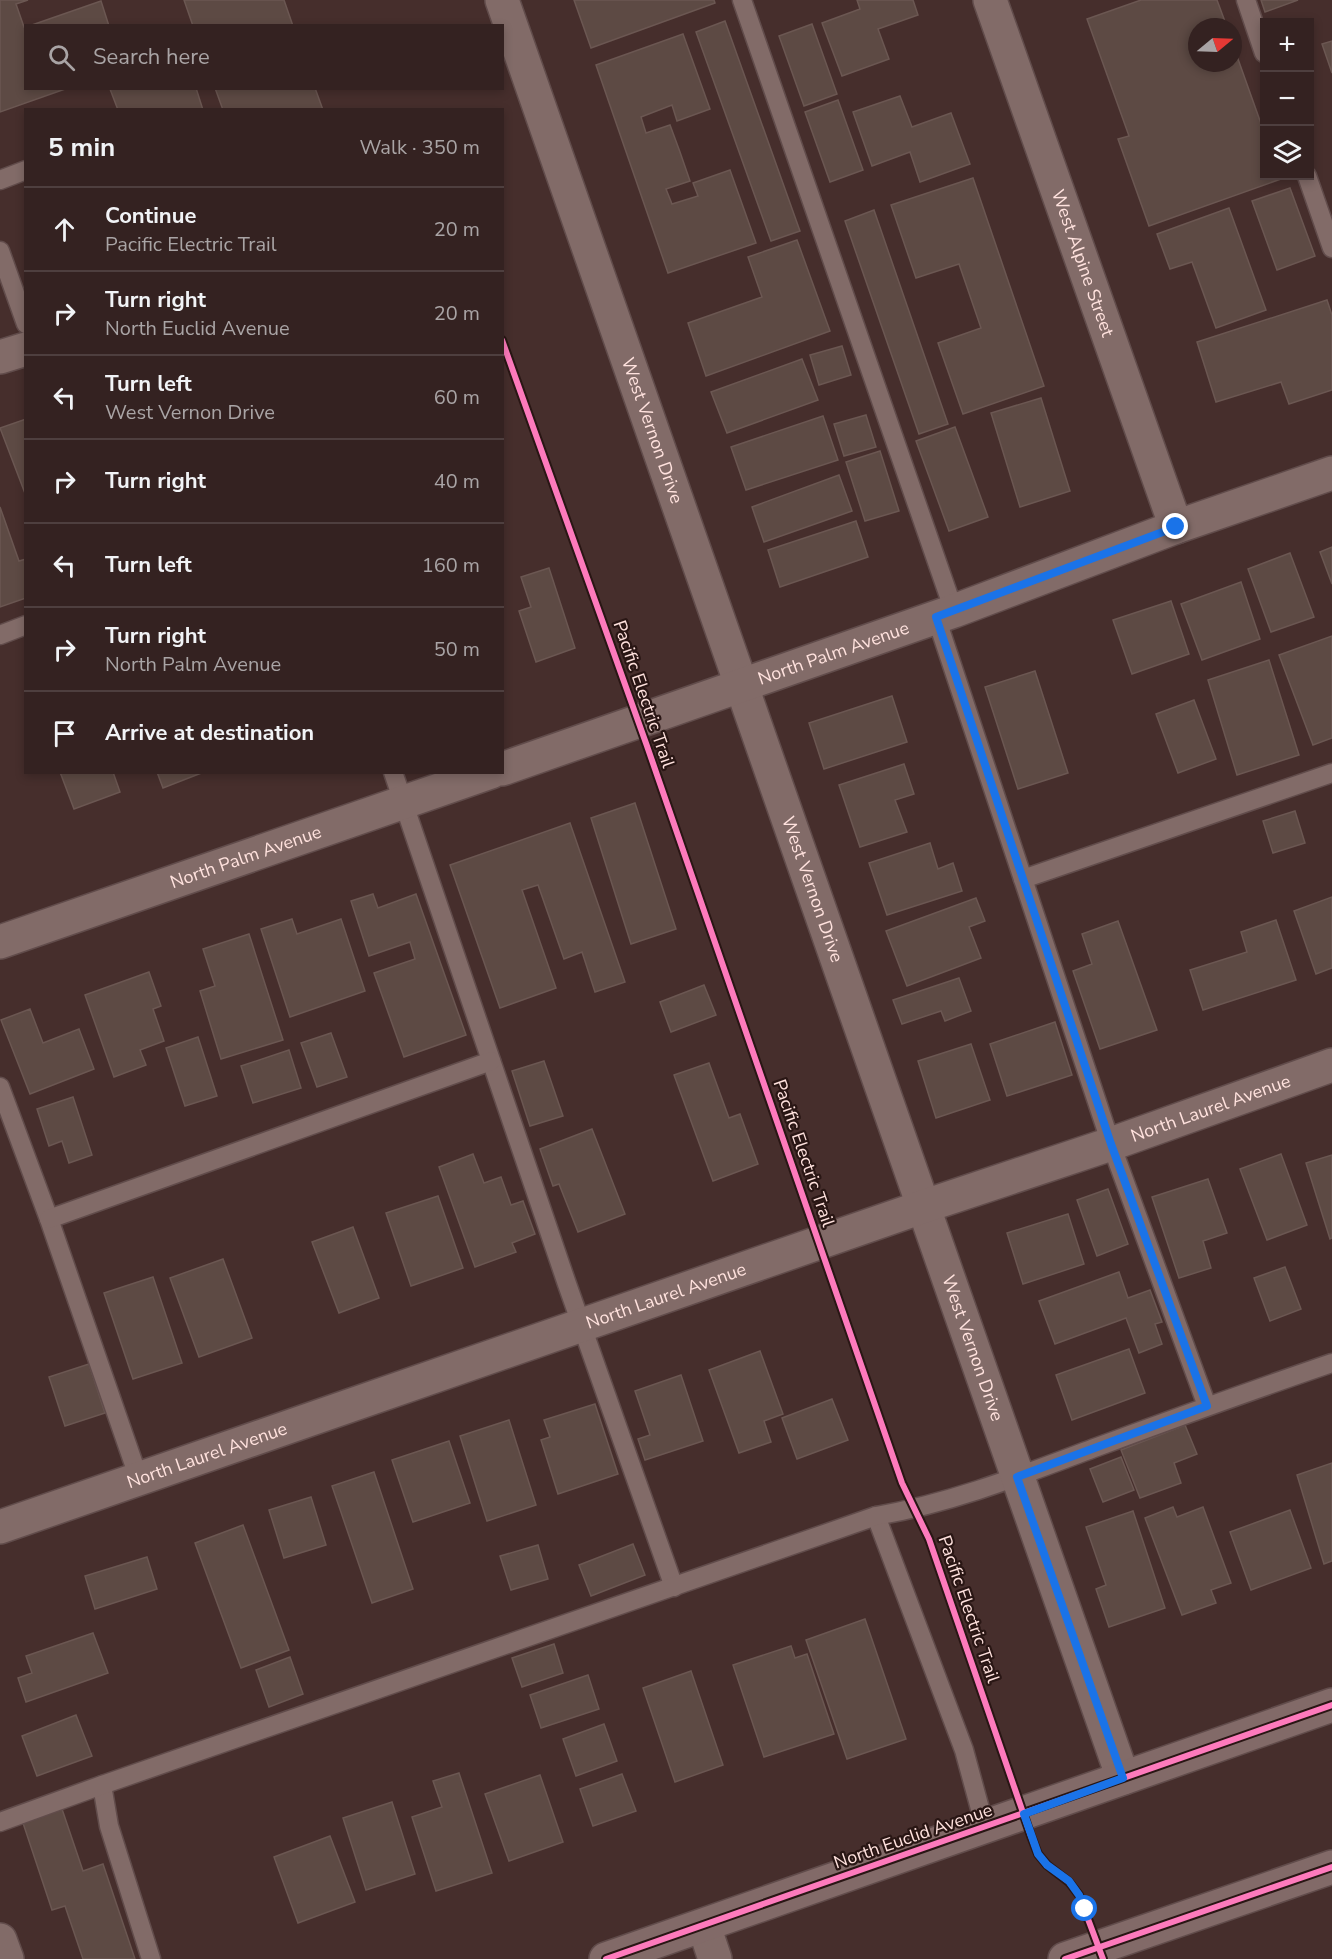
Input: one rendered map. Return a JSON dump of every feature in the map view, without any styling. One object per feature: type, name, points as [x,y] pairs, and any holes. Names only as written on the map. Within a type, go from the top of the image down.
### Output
[{"type":"main road","name":"North Euclid Avenue","points":[[606,1959],[1331,1707]]},
{"type":"main road","points":[[1065,1959],[1332,1867]]},
{"type":"street","name":"West Vernon Drive","points":[[502,0],[1123,1778]]},
{"type":"street","name":"West Alpine Street","points":[[990,0],[1176,527]]},
{"type":"street","points":[[0,357],[24,350]]},
{"type":"street","name":"North Palm Avenue","points":[[504,767],[945,614],[1176,527],[1332,473]]},
{"type":"street","name":"North Palm Avenue","points":[[0,942],[398,788],[479,774]]},
{"type":"street","name":"North Laurel Avenue","points":[[0,1527],[922,1207],[1111,1144],[1332,1065]]},
{"type":"street","points":[[704,1926],[715,1959]]},
{"type":"street","points":[[0,1940],[7,1959]]},
{"type":"lane","points":[[742,0],[945,614],[1023,879],[1111,1144],[1207,1406]]},
{"type":"lane","points":[[1246,0],[1260,41]]},
{"type":"lane","points":[[0,180],[24,171]]},
{"type":"lane","points":[[1308,180],[1332,248]]},
{"type":"lane","points":[[0,251],[24,318]]},
{"type":"lane","points":[[0,635],[24,627]]},
{"type":"lane","points":[[1023,879],[1332,773]]},
{"type":"lane","points":[[398,788],[581,1326],[674,1587]]},
{"type":"lane","points":[[49,1219],[491,1061]]},
{"type":"lane","points":[[0,1088],[49,1219],[139,1479]]},
{"type":"lane","points":[[0,1822],[876,1516],[915,1510],[1017,1477],[1207,1406],[1332,1363]]},
{"type":"lane","points":[[876,1516],[964,1750],[985,1827]]},
{"type":"lane","points":[[102,1785],[110,1826],[151,1959]]},
{"type":"building","points":[[0,0],[28,0],[16,4],[24,27],[24,90],[62,90],[0,112]]},
{"type":"building","points":[[184,0],[284,0],[292,24],[192,24]]},
{"type":"building","points":[[574,0],[714,0],[715,3],[591,48]]},
{"type":"building","points":[[857,0],[913,0],[918,15],[878,29],[889,59],[842,76],[822,23],[860,9]]},
{"type":"building","points":[[1141,0],[1217,0],[1224,18],[1188,18],[1188,72],[1242,70],[1260,121],[1260,180],[1278,180],[1149,226],[1118,139],[1129,136],[1087,19]]},
{"type":"building","points":[[1261,0],[1298,0],[1265,12]]},
{"type":"building","points":[[101,1],[108,24],[35,24]]},
{"type":"building","points":[[725,21],[800,231],[771,241],[696,32]]},
{"type":"building","points":[[812,24],[837,94],[804,106],[779,36]]},
{"type":"building","points":[[683,34],[710,109],[677,121],[672,105],[641,117],[646,133],[670,125],[680,152],[690,181],[666,189],[672,204],[698,196],[693,183],[730,170],[756,243],[668,273],[596,65]]},
{"type":"building","points":[[1332,41],[1332,73],[1322,44]]},
{"type":"building","points":[[110,90],[197,90],[202,108],[117,108]]},
{"type":"building","points":[[216,90],[316,90],[322,108],[222,108]]},
{"type":"building","points":[[900,96],[912,127],[951,113],[970,164],[920,182],[910,152],[872,166],[853,112]]},
{"type":"building","points":[[838,100],[863,170],[830,182],[805,112]]},
{"type":"building","points":[[973,178],[1044,386],[963,414],[938,343],[981,328],[959,264],[916,278],[891,205]]},
{"type":"building","points":[[1290,188],[1315,256],[1277,270],[1252,201]]},
{"type":"building","points":[[1229,208],[1266,310],[1216,328],[1192,262],[1170,269],[1157,234]]},
{"type":"building","points":[[874,210],[948,424],[919,434],[845,221]]},
{"type":"building","points":[[797,240],[830,331],[706,376],[688,323],[762,297],[748,257]]},
{"type":"building","points":[[1327,300],[1332,315],[1332,390],[1289,404],[1281,382],[1216,402],[1197,342]]},
{"type":"building","points":[[842,346],[851,375],[819,385],[810,355]]},
{"type":"building","points":[[802,359],[818,400],[727,433],[711,392]]},
{"type":"building","points":[[1041,398],[1070,491],[1020,507],[991,413]]},
{"type":"building","points":[[866,415],[876,447],[844,456],[834,424]]},
{"type":"building","points":[[823,416],[838,460],[746,490],[731,447]]},
{"type":"building","points":[[24,420],[24,491],[0,428]]},
{"type":"building","points":[[955,427],[988,517],[949,531],[916,441]]},
{"type":"building","points":[[880,451],[899,511],[865,521],[846,462]]},
{"type":"building","points":[[839,475],[852,511],[764,542],[752,507]]},
{"type":"building","points":[[0,507],[19,561],[24,560],[24,599],[0,607]]},
{"type":"building","points":[[856,521],[868,557],[780,587],[768,550]]},
{"type":"building","points":[[1332,547],[1332,584],[1320,552]]},
{"type":"building","points":[[1290,553],[1314,617],[1271,632],[1248,569]]},
{"type":"building","points":[[549,568],[575,648],[536,662],[519,611],[531,607],[521,577]]},
{"type":"building","points":[[1241,582],[1260,639],[1202,660],[1181,604]]},
{"type":"building","points":[[1171,601],[1189,654],[1132,674],[1113,620]]},
{"type":"building","points":[[1332,636],[1332,738],[1313,745],[1279,655]]},
{"type":"building","points":[[1269,660],[1299,755],[1237,775],[1208,680]]},
{"type":"building","points":[[1035,671],[1068,773],[1018,789],[985,687]]},
{"type":"building","points":[[892,696],[907,742],[824,769],[809,723]]},
{"type":"building","points":[[1194,700],[1216,759],[1178,773],[1156,714]]},
{"type":"building","points":[[904,764],[914,794],[895,800],[907,832],[860,847],[839,785]]},
{"type":"building","points":[[61,774],[114,774],[120,792],[74,809]]},
{"type":"building","points":[[158,774],[199,774],[163,788]]},
{"type":"building","points":[[635,803],[676,929],[631,944],[591,818]]},
{"type":"building","points":[[1295,811],[1305,843],[1273,853],[1263,821]]},
{"type":"building","points":[[570,823],[625,982],[595,992],[582,952],[564,959],[538,885],[522,890],[556,988],[500,1008],[450,865]]},
{"type":"building","points":[[930,843],[938,869],[953,863],[962,891],[887,915],[869,863]]},
{"type":"building","points":[[373,894],[378,908],[416,894],[466,1035],[404,1057],[374,973],[415,959],[410,942],[369,956],[351,901]]},
{"type":"building","points":[[1332,897],[1332,968],[1316,974],[1294,911]]},
{"type":"building","points":[[976,898],[985,921],[969,927],[981,958],[907,986],[886,931]]},
{"type":"building","points":[[292,919],[297,934],[341,919],[365,991],[290,1017],[261,929]]},
{"type":"building","points":[[1276,920],[1296,980],[1203,1010],[1190,970],[1247,952],[1241,932]]},
{"type":"building","points":[[1118,921],[1157,1030],[1100,1049],[1073,971],[1092,964],[1082,934]]},
{"type":"building","points":[[249,934],[283,1040],[221,1059],[200,991],[215,986],[203,949]]},
{"type":"building","points":[[149,972],[161,1006],[153,1009],[164,1041],[140,1050],[146,1065],[114,1077],[85,995]]},
{"type":"building","points":[[959,978],[971,1011],[945,1021],[941,1011],[902,1024],[893,1000]]},
{"type":"building","points":[[704,985],[716,1015],[671,1032],[660,1002]]},
{"type":"building","points":[[30,1009],[43,1043],[79,1029],[94,1069],[30,1094],[1,1020]]},
{"type":"building","points":[[1055,1022],[1072,1075],[1007,1096],[990,1044]]},
{"type":"building","points":[[331,1033],[347,1077],[317,1087],[301,1043]]},
{"type":"building","points":[[198,1037],[217,1096],[185,1106],[166,1048]]},
{"type":"building","points":[[971,1044],[990,1100],[936,1118],[918,1061]]},
{"type":"building","points":[[289,1050],[301,1088],[253,1103],[241,1066]]},
{"type":"building","points":[[544,1061],[563,1116],[530,1126],[512,1071]]},
{"type":"building","points":[[709,1063],[729,1118],[740,1114],[758,1164],[713,1181],[674,1075]]},
{"type":"building","points":[[73,1097],[92,1155],[69,1163],[62,1141],[49,1146],[37,1109]]},
{"type":"building","points":[[592,1129],[625,1214],[578,1232],[559,1184],[553,1186],[540,1149]]},
{"type":"building","points":[[473,1154],[484,1183],[501,1177],[511,1205],[523,1201],[535,1234],[512,1243],[516,1252],[475,1267],[439,1167]]},
{"type":"building","points":[[1281,1154],[1307,1225],[1267,1240],[1240,1169]]},
{"type":"building","points":[[1332,1155],[1332,1238],[1330,1239],[1306,1163]]},
{"type":"building","points":[[1208,1179],[1227,1233],[1203,1241],[1211,1268],[1179,1278],[1152,1197]]},
{"type":"building","points":[[1108,1189],[1128,1244],[1097,1256],[1077,1200]]},
{"type":"building","points":[[438,1196],[463,1268],[411,1286],[386,1213]]},
{"type":"building","points":[[1068,1214],[1084,1264],[1023,1284],[1007,1233]]},
{"type":"building","points":[[353,1227],[379,1298],[339,1313],[312,1242]]},
{"type":"building","points":[[223,1259],[252,1338],[199,1357],[170,1278]]},
{"type":"building","points":[[1285,1267],[1301,1309],[1270,1321],[1254,1278]]},
{"type":"building","points":[[1119,1272],[1128,1298],[1150,1290],[1162,1322],[1155,1324],[1162,1344],[1139,1353],[1126,1318],[1055,1344],[1039,1301]]},
{"type":"building","points":[[153,1277],[182,1363],[133,1379],[104,1293]]},
{"type":"building","points":[[1129,1349],[1145,1393],[1072,1420],[1056,1375]]},
{"type":"building","points":[[760,1351],[783,1414],[764,1421],[771,1442],[739,1453],[709,1370]]},
{"type":"building","points":[[89,1364],[105,1413],[65,1426],[49,1377]]},
{"type":"building","points":[[681,1375],[703,1441],[645,1460],[638,1439],[650,1435],[635,1391]]},
{"type":"building","points":[[832,1399],[848,1440],[797,1459],[782,1418]]},
{"type":"building","points":[[595,1404],[618,1474],[558,1494],[541,1440],[550,1437],[544,1420]]},
{"type":"building","points":[[509,1420],[536,1505],[487,1521],[460,1436]]},
{"type":"building","points":[[1185,1425],[1197,1454],[1174,1463],[1181,1483],[1140,1498],[1121,1450]]},
{"type":"building","points":[[449,1441],[470,1503],[413,1522],[392,1460]]},
{"type":"building","points":[[1121,1457],[1134,1490],[1103,1502],[1090,1469]]},
{"type":"building","points":[[1332,1463],[1332,1561],[1324,1564],[1297,1475]]},
{"type":"building","points":[[374,1472],[413,1589],[372,1603],[332,1486]]},
{"type":"building","points":[[311,1497],[326,1545],[284,1558],[269,1510]]},
{"type":"building","points":[[1173,1507],[1177,1517],[1203,1507],[1231,1583],[1211,1590],[1216,1603],[1182,1615],[1145,1518]]},
{"type":"building","points":[[1290,1510],[1311,1568],[1251,1590],[1230,1532]]},
{"type":"building","points":[[1133,1511],[1165,1608],[1109,1627],[1096,1589],[1106,1585],[1086,1527]]},
{"type":"building","points":[[243,1525],[289,1650],[241,1668],[195,1543]]},
{"type":"building","points":[[633,1544],[645,1575],[591,1596],[579,1565]]},
{"type":"building","points":[[538,1545],[548,1579],[511,1590],[500,1556]]},
{"type":"building","points":[[147,1557],[157,1589],[95,1609],[85,1576]]},
{"type":"building","points":[[865,1619],[906,1739],[847,1759],[806,1640]]},
{"type":"building","points":[[93,1633],[108,1673],[26,1702],[18,1678],[32,1673],[26,1656]]},
{"type":"building","points":[[554,1644],[563,1673],[522,1687],[512,1658]]},
{"type":"building","points":[[791,1646],[795,1658],[807,1654],[834,1734],[764,1757],[733,1665]]},
{"type":"building","points":[[290,1657],[303,1694],[269,1707],[256,1670]]},
{"type":"building","points":[[691,1671],[723,1765],[675,1782],[643,1688]]},
{"type":"building","points":[[588,1675],[599,1709],[541,1728],[530,1695]]},
{"type":"building","points":[[76,1715],[92,1756],[37,1776],[22,1736]]},
{"type":"building","points":[[604,1724],[617,1761],[576,1776],[563,1739]]},
{"type":"building","points":[[459,1773],[492,1873],[436,1891],[412,1817],[442,1807],[433,1781]]},
{"type":"building","points":[[622,1774],[636,1811],[593,1826],[580,1789]]},
{"type":"building","points":[[540,1775],[563,1842],[509,1861],[485,1794]]},
{"type":"building","points":[[392,1802],[415,1874],[366,1890],[343,1818]]},
{"type":"building","points":[[62,1809],[83,1871],[103,1864],[135,1959],[83,1959],[65,1906],[52,1910],[23,1823]]},
{"type":"building","points":[[330,1836],[355,1902],[298,1923],[274,1857]]},
{"type":"cycle path","name":"Pacific Electric Trail","points":[[504,346],[647,746],[902,1483],[929,1539],[1031,1836],[1038,1854],[1047,1865],[1069,1882],[1079,1895],[1103,1959]]},
{"type":"cycle path","points":[[606,1959],[1332,1705]]},
{"type":"cycle path","points":[[1065,1959],[1332,1867]]},
{"type":"route","points":[[1085,1909],[1069,1881],[1047,1865],[1038,1854],[1024,1814],[1123,1778],[1017,1477],[1207,1406],[1111,1144],[936,617],[1176,527]]}]
